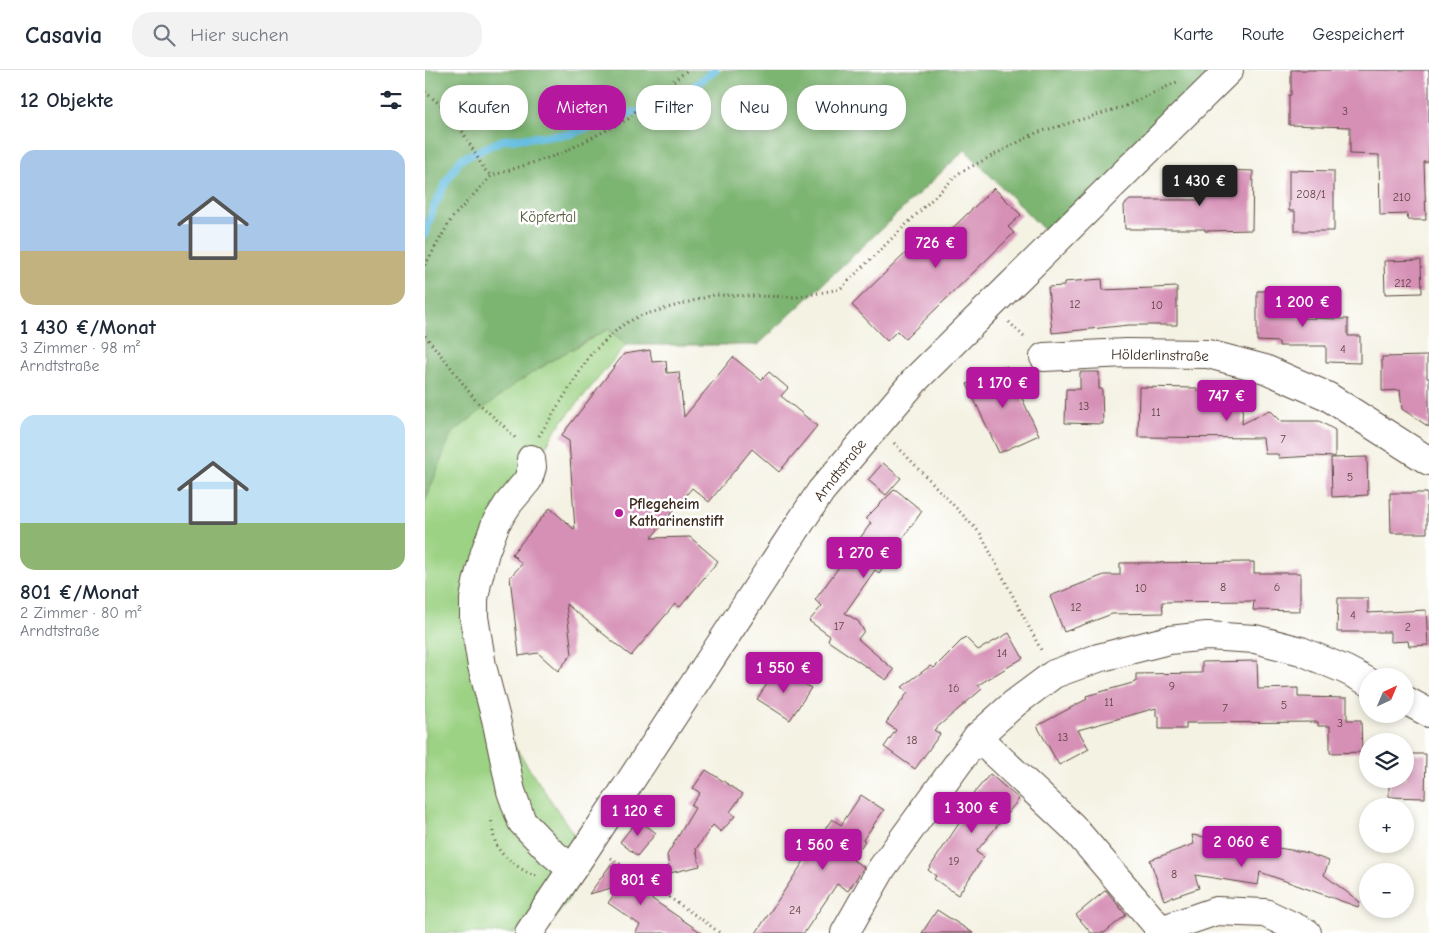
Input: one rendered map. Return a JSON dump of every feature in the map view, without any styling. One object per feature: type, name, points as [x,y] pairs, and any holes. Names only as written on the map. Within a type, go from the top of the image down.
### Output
[{"type":"street","name":"Arndtstraße","points":[[529,933],[821,491],[916,379],[1229,70]]},
{"type":"street","name":"Hölderlinstraße","points":[[1044,357],[1126,353],[1208,354],[1265,369],[1327,396],[1429,461]]},
{"type":"street","points":[[531,460],[532,467],[528,480],[500,517],[485,552],[474,599],[474,618],[482,666],[496,719],[511,791],[522,822],[551,852],[572,868]]},
{"type":"street","points":[[845,933],[882,868],[977,737],[1015,703],[1054,674],[1116,653],[1169,640],[1207,636],[1255,639],[1301,651],[1359,677]]},
{"type":"street","points":[[1414,705],[1429,713]]},
{"type":"street","points":[[977,737],[1072,826],[1160,932],[1216,911],[1265,913],[1307,933]]},
{"type":"path","points":[[425,265],[452,218],[491,176],[561,154],[628,119],[642,104],[688,70]]},
{"type":"path","points":[[531,460],[535,442],[591,354],[621,326],[639,316],[659,309],[714,295],[797,297],[840,289],[959,173],[1036,132],[1123,107],[1185,78]]},
{"type":"path","points":[[425,92],[453,115],[484,169],[491,176]]},
{"type":"path","points":[[992,304],[1044,357]]},
{"type":"path","points":[[425,336],[476,401],[509,431],[531,460]]},
{"type":"path","points":[[877,424],[980,533],[1054,674]]},
{"type":"path","points":[[589,844],[720,933]]},
{"type":"green space","name":"Köpfertal","points":[[425,70],[1219,70],[1051,237],[965,150],[758,345],[626,345],[608,329],[554,359],[515,384],[451,434],[425,502]]},
{"type":"green space","name":"Köpfertal","points":[[1056,70],[634,303],[539,369],[608,329],[626,345],[556,429],[507,513],[474,595],[490,710],[593,863],[545,933],[425,933],[425,135],[474,130],[528,130],[528,124],[538,123],[538,130],[626,130],[626,114],[636,113],[636,130],[711,130],[711,106],[721,105],[721,130],[787,130],[787,98],[797,97],[797,130],[906,130],[906,85]]},
{"type":"building","points":[[1291,70],[1429,70],[1429,162],[1424,162],[1426,220],[1408,220],[1407,214],[1380,215],[1379,155],[1350,154],[1350,127],[1289,125]]},
{"type":"building","points":[[1217,170],[1253,171],[1252,230],[1125,229],[1124,205],[1130,200],[1205,200],[1205,176],[1217,176]]},
{"type":"building","points":[[1289,170],[1334,171],[1334,231],[1295,231],[1295,211],[1289,211]]},
{"type":"building","points":[[994,188],[1021,215],[1008,227],[1014,233],[905,339],[897,331],[887,341],[852,305],[912,247],[914,250],[929,237],[936,244]]},
{"type":"building","points":[[1421,260],[1422,293],[1385,294],[1384,261]]},
{"type":"building","points":[[1102,279],[1103,290],[1177,287],[1177,325],[1129,325],[1052,333],[1048,287],[1064,286],[1064,282]]},
{"type":"building","points":[[1257,291],[1298,291],[1298,318],[1348,319],[1348,336],[1360,336],[1360,363],[1326,362],[1326,346],[1279,346],[1279,342],[1257,341]]},
{"type":"building","name":"Pflegeheim Katharinenstift","points":[[650,350],[652,362],[666,361],[667,373],[679,372],[684,417],[733,357],[761,380],[769,372],[788,388],[781,396],[817,426],[779,472],[752,449],[709,502],[692,488],[651,538],[690,537],[718,561],[680,607],[675,604],[631,656],[566,604],[572,654],[558,671],[538,653],[519,656],[510,577],[522,564],[512,554],[550,508],[575,530],[569,441],[561,436],[624,354]]},
{"type":"building","points":[[1427,356],[1429,427],[1402,409],[1400,390],[1382,391],[1382,357]]},
{"type":"building","points":[[1007,366],[1039,435],[999,453],[967,384]]},
{"type":"building","points":[[1080,372],[1099,372],[1099,389],[1102,389],[1103,424],[1065,423],[1066,389],[1080,389]]},
{"type":"building","points":[[1139,387],[1197,388],[1197,391],[1243,392],[1242,424],[1270,410],[1281,421],[1319,421],[1335,430],[1335,457],[1279,458],[1278,454],[1265,454],[1263,438],[1138,437]]},
{"type":"building","points":[[1367,457],[1368,495],[1332,497],[1331,458]]},
{"type":"building","points":[[883,463],[901,478],[886,495],[868,480]]},
{"type":"building","points":[[895,489],[922,511],[879,573],[875,570],[845,613],[858,621],[864,631],[858,639],[894,670],[886,680],[828,641],[830,636],[809,621],[822,606],[815,600],[871,523],[866,518]]},
{"type":"building","points":[[1390,493],[1427,493],[1427,533],[1391,533]]},
{"type":"building","points":[[1254,562],[1254,573],[1300,573],[1300,611],[1253,610],[1254,601],[1162,602],[1163,613],[1112,614],[1064,632],[1050,596],[1104,575],[1120,575],[1120,563]]},
{"type":"building","points":[[1338,598],[1368,598],[1368,613],[1426,610],[1428,645],[1409,646],[1408,641],[1390,642],[1390,632],[1337,632]]},
{"type":"building","points":[[1009,633],[1023,658],[978,685],[982,689],[934,730],[940,734],[915,769],[884,747],[896,730],[886,723],[908,692],[902,687],[930,666],[934,668],[965,637],[978,650]]},
{"type":"building","points":[[1257,661],[1258,689],[1298,688],[1298,697],[1347,698],[1347,720],[1359,720],[1359,723],[1361,723],[1359,752],[1330,753],[1330,726],[1318,726],[1318,722],[1186,723],[1186,729],[1159,729],[1159,716],[1156,717],[1156,708],[1078,730],[1089,749],[1059,765],[1037,726],[1087,699],[1086,696],[1136,682],[1136,674],[1202,673],[1202,662]]},
{"type":"building","points":[[778,667],[811,688],[790,720],[757,699]]},
{"type":"building","points":[[1414,754],[1426,754],[1425,798],[1389,797],[1389,788],[1414,788]]},
{"type":"building","points":[[706,770],[743,794],[730,812],[735,816],[721,832],[713,825],[696,849],[700,866],[670,873],[667,855],[695,808],[691,805],[700,793],[693,788]]},
{"type":"building","points":[[990,774],[1019,799],[976,852],[984,857],[958,895],[934,879],[936,876],[928,870],[964,816],[962,814],[966,809],[963,806]]},
{"type":"building","points":[[861,795],[884,810],[863,840],[865,841],[853,860],[864,867],[848,891],[837,884],[804,933],[756,933],[832,819],[841,825]]},
{"type":"building","points":[[638,819],[656,833],[637,856],[620,842]]},
{"type":"building","points":[[1192,835],[1304,852],[1329,861],[1324,875],[1359,901],[1359,904],[1358,907],[1260,872],[1258,885],[1195,875],[1199,888],[1164,900],[1150,860],[1194,844]]},
{"type":"building","points":[[612,863],[628,875],[624,880],[702,933],[635,933],[640,925],[608,903],[623,881],[619,886],[589,894]]},
{"type":"building","points":[[1106,890],[1126,915],[1104,933],[1091,933],[1076,915]]},
{"type":"building","points":[[937,910],[973,933],[922,933]]},
{"type":"waterway","points":[[425,234],[434,207],[446,182],[461,159],[503,140],[571,134],[626,114],[649,110],[684,94],[715,70]]},
{"type":"place","name":"Pflegeheim Katharinenstift","points":[[619,513]]}]
